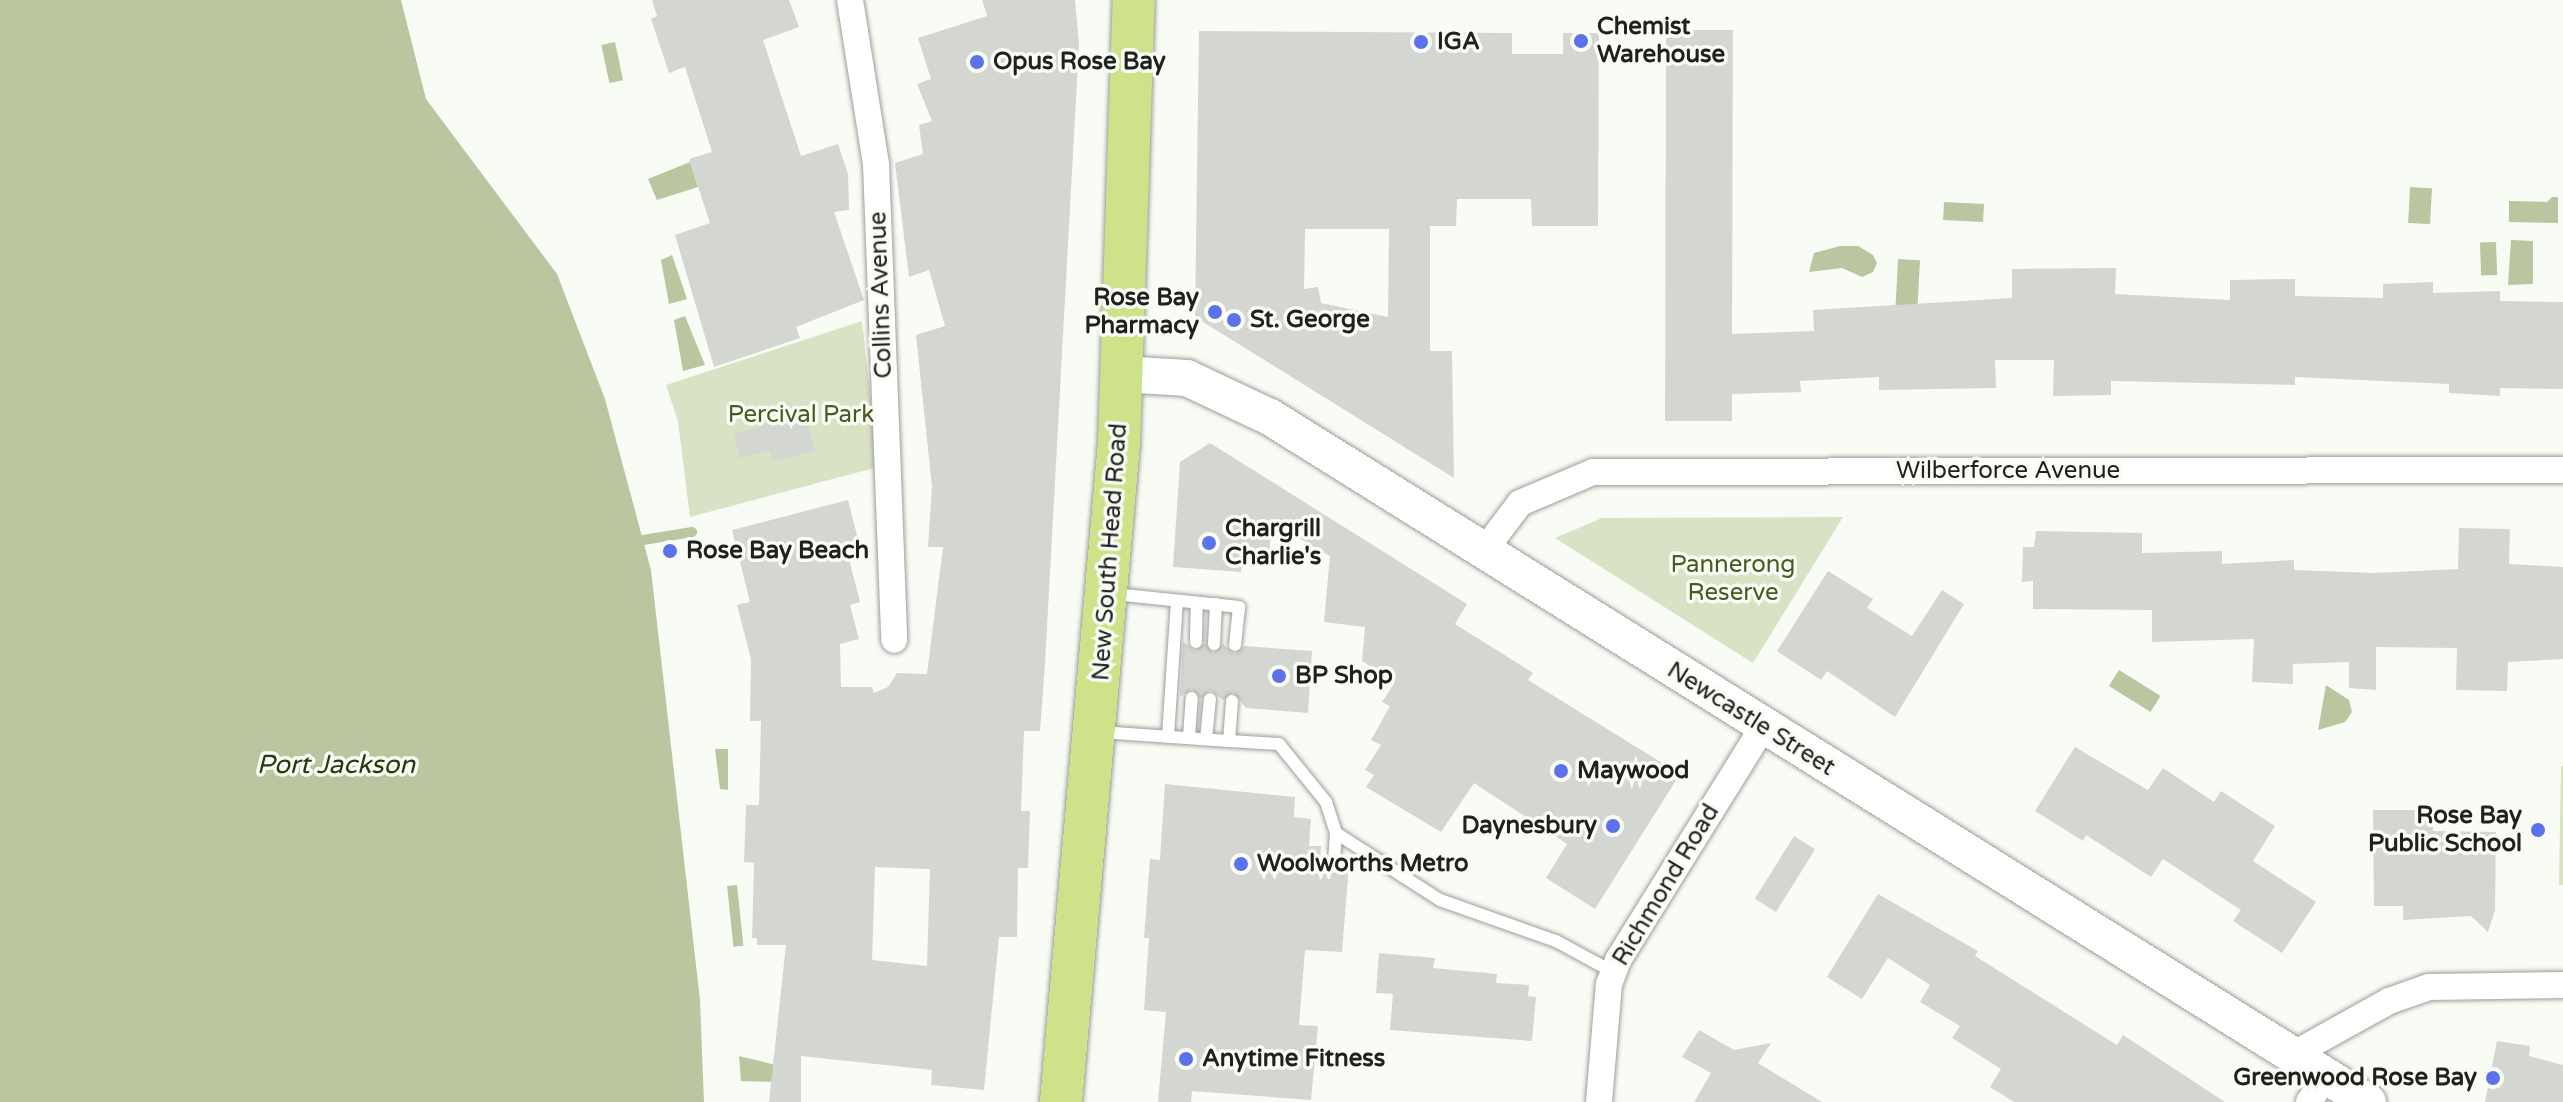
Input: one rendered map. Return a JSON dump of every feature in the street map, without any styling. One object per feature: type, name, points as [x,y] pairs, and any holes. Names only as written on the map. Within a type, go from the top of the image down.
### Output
[{"type":"main road","name":"New South Head Road","points":[[1061,1102],[1097,731],[1121,374],[1134,0]]},
{"type":"street","name":"Collins Avenue","points":[[850,0],[876,164],[894,640]]},
{"type":"street","name":"Newcastle Street","points":[[1121,374],[1187,378],[1241,400],[2292,1055],[2318,1089],[2368,1102]]},
{"type":"street","name":"Wilberforce Avenue","points":[[1483,552],[1520,503],[1593,472],[2563,470]]},
{"type":"street","name":"Richmond Road","points":[[1599,1102],[1613,972],[1763,727]]},
{"type":"street","points":[[2292,1055],[2389,1001],[2429,987],[2563,985]]},
{"type":"lane","points":[[1106,594],[1239,607],[1235,645]]},
{"type":"lane","points":[[1168,736],[1177,601]]},
{"type":"lane","points":[[1196,642],[1197,603]]},
{"type":"lane","points":[[1214,644],[1216,604]]},
{"type":"lane","points":[[1189,737],[1192,698]]},
{"type":"lane","points":[[1206,739],[1210,699]]},
{"type":"lane","points":[[1229,741],[1232,701]]},
{"type":"lane","points":[[1097,731],[1279,744],[1326,802],[1336,833],[1334,864]]},
{"type":"lane","points":[[1336,833],[1440,900],[1556,941],[1613,972]]},
{"type":"green space","name":"Percival Park","points":[[862,321],[878,467],[690,517],[678,421],[666,385]]},
{"type":"green space","name":"Pannerong Reserve","points":[[1843,517],[1753,663],[1555,538],[1602,518]]},
{"type":"green space","points":[[2561,766],[2563,885],[2559,885]]},
{"type":"water","name":"Port Jackson","points":[[0,0],[401,0],[426,99],[557,274],[605,399],[651,570],[700,1000],[704,1102],[0,1102]]},
{"type":"water","points":[[615,42],[623,80],[609,83],[601,45]]},
{"type":"water","points":[[690,162],[698,187],[657,200],[648,179]]},
{"type":"water","points":[[2410,187],[2432,188],[2430,224],[2408,223]]},
{"type":"water","points":[[2552,197],[2558,197],[2558,223],[2509,222],[2509,201],[2547,202]]},
{"type":"water","points":[[1944,202],[1984,204],[1983,222],[1943,220]]},
{"type":"water","points":[[2511,240],[2533,241],[2533,284],[2508,285]]},
{"type":"water","points":[[2496,242],[2497,275],[2481,276],[2480,243]]},
{"type":"water","points":[[1840,246],[1858,246],[1873,255],[1877,263],[1873,272],[1862,277],[1842,268],[1809,272],[1814,253]]},
{"type":"water","points":[[672,255],[687,299],[669,304],[661,260]]},
{"type":"water","points":[[1898,259],[1920,260],[1918,307],[1896,306]]},
{"type":"water","points":[[685,316],[705,365],[683,371],[674,320]]},
{"type":"water","points":[[2119,670],[2161,696],[2150,712],[2109,686]]},
{"type":"water","points":[[2326,685],[2349,700],[2352,712],[2345,722],[2318,730]]},
{"type":"water","points":[[715,749],[728,749],[728,790],[720,789]]},
{"type":"water","points":[[737,885],[743,946],[733,947],[727,886]]},
{"type":"water","points":[[739,1056],[776,1065],[776,1082],[741,1081]]},
{"type":"building","points":[[652,0],[789,0],[799,27],[763,40],[801,156],[838,144],[848,174],[849,210],[834,212],[864,300],[796,327],[800,338],[714,367],[675,235],[710,223],[689,159],[712,152],[685,67],[669,73],[651,19],[657,16]]},
{"type":"building","points":[[982,0],[1075,0],[1079,44],[1045,664],[1040,731],[1024,731],[1021,811],[1030,811],[1028,868],[1018,868],[1017,937],[999,937],[984,1090],[931,1085],[932,1070],[801,1056],[801,1102],[769,1102],[786,945],[757,945],[757,938],[752,938],[754,863],[744,862],[746,805],[759,805],[761,721],[750,721],[751,659],[737,605],[750,602],[732,530],[848,500],[860,547],[847,551],[860,602],[850,605],[859,639],[840,644],[841,687],[872,687],[874,693],[888,687],[897,673],[927,674],[943,547],[928,547],[932,487],[916,335],[945,326],[929,270],[909,277],[895,163],[923,154],[919,125],[932,121],[917,84],[931,79],[918,38],[987,16]],"holes":[[[875,867],[930,869],[927,966],[872,960]]]},
{"type":"building","points":[[1666,30],[1733,30],[1732,334],[1814,331],[1813,310],[2012,298],[2012,269],[2116,268],[2115,294],[2230,300],[2230,280],[2295,279],[2295,296],[2383,298],[2383,284],[2433,282],[2433,293],[2500,291],[2500,301],[2563,302],[2563,389],[2500,388],[2500,396],[2449,393],[2449,384],[2295,377],[2295,385],[2111,381],[2111,395],[2053,396],[2054,360],[1995,360],[1996,388],[1879,390],[1879,377],[1800,381],[1801,392],[1732,394],[1732,421],[1665,421]]},
{"type":"building","points":[[1199,31],[1512,33],[1512,54],[1563,54],[1563,33],[1599,33],[1598,226],[1532,226],[1531,199],[1457,199],[1456,226],[1430,226],[1430,351],[1452,351],[1454,478],[1195,317]],"holes":[[[1305,229],[1389,229],[1388,317],[1321,303],[1318,287],[1304,289]]]},
{"type":"building","points":[[803,404],[815,451],[772,461],[770,450],[740,458],[734,434],[764,426],[761,415]]},
{"type":"building","points":[[1210,443],[1467,604],[1455,624],[1533,673],[1528,680],[1680,774],[1595,909],[1546,878],[1567,844],[1474,783],[1441,832],[1366,787],[1374,775],[1365,770],[1381,745],[1371,740],[1390,706],[1382,702],[1395,682],[1362,661],[1365,627],[1324,622],[1330,556],[1271,522],[1269,566],[1242,563],[1241,572],[1173,567],[1180,462]]},
{"type":"building","points":[[2459,528],[2510,529],[2509,564],[2563,567],[2563,659],[2508,662],[2507,691],[2456,690],[2457,648],[2376,647],[2376,690],[2349,688],[2349,662],[2293,664],[2293,684],[2252,682],[2254,639],[2152,642],[2152,610],[2033,609],[2033,581],[2022,582],[2023,547],[2034,547],[2036,531],[2142,533],[2142,553],[2222,551],[2222,564],[2294,560],[2294,570],[2375,573],[2458,569]]},
{"type":"building","points":[[1828,571],[1873,599],[1867,608],[1912,636],[1942,590],[1964,604],[1895,717],[1827,671],[1821,680],[1777,651]]},
{"type":"building","points":[[1183,641],[1195,651],[1205,643],[1213,653],[1223,644],[1235,654],[1244,646],[1312,651],[1308,713],[1246,708],[1233,692],[1223,700],[1210,690],[1201,699],[1192,689],[1180,697]]},
{"type":"building","points":[[2075,747],[2148,790],[2163,768],[2214,802],[2221,791],[2275,826],[2253,861],[2316,902],[2282,953],[2233,921],[2241,910],[2163,859],[2151,877],[2086,835],[2083,841],[2035,811]]},
{"type":"building","points":[[1165,784],[1295,797],[1294,817],[1311,819],[1309,846],[1321,846],[1320,864],[1334,873],[1349,865],[1342,952],[1305,950],[1299,1025],[1318,1026],[1311,1100],[1192,1091],[1191,1102],[1158,1102],[1166,1012],[1144,1010],[1149,938],[1144,938],[1150,859],[1160,860]]},
{"type":"building","points":[[2373,810],[2433,810],[2433,831],[2496,832],[2495,910],[2488,932],[2471,916],[2403,920],[2403,906],[2374,906]]},
{"type":"building","points":[[1794,836],[1815,849],[1776,912],[1755,899]]},
{"type":"building","points":[[1878,894],[1978,951],[1975,956],[2117,1045],[2123,1035],[2225,1102],[2014,1102],[1990,1087],[2001,1069],[1952,1038],[1960,1026],[1920,1002],[1930,985],[1888,958],[1862,999],[1827,977]]},
{"type":"building","points":[[1379,953],[1435,958],[1433,968],[1497,974],[1496,983],[1529,985],[1528,996],[1536,997],[1532,1041],[1390,1030],[1393,994],[1376,993]]},
{"type":"building","points":[[1699,1030],[1734,1050],[1771,1043],[1758,1063],[1822,1102],[1694,1102],[1711,1073],[1682,1057]]},
{"type":"building","points":[[2497,1041],[2530,1046],[2529,1056],[2563,1065],[2563,1102],[2485,1102]]},
{"type":"waterway","points":[[631,542],[692,532]]},
{"type":"place","name":"Chemist Warehouse","points":[[1581,41]]},
{"type":"place","name":"IGA","points":[[1421,42]]},
{"type":"place","name":"Opus Rose Bay","points":[[977,62]]},
{"type":"place","name":"Rose Bay Pharmacy","points":[[1215,312]]},
{"type":"place","name":"St. George","points":[[1234,320]]},
{"type":"place","name":"Chargrill Charlie's","points":[[1209,543]]},
{"type":"place","name":"Rose Bay Beach","points":[[670,551]]},
{"type":"place","name":"BP Shop","points":[[1279,676]]},
{"type":"place","name":"Maywood","points":[[1561,771]]},
{"type":"place","name":"Daynesbury","points":[[1613,826]]},
{"type":"place","name":"Rose Bay Public School","points":[[2538,830]]},
{"type":"place","name":"Woolworths Metro","points":[[1241,864]]},
{"type":"place","name":"Anytime Fitness","points":[[1186,1059]]},
{"type":"place","name":"Greenwood Rose Bay","points":[[2493,1078]]}]
